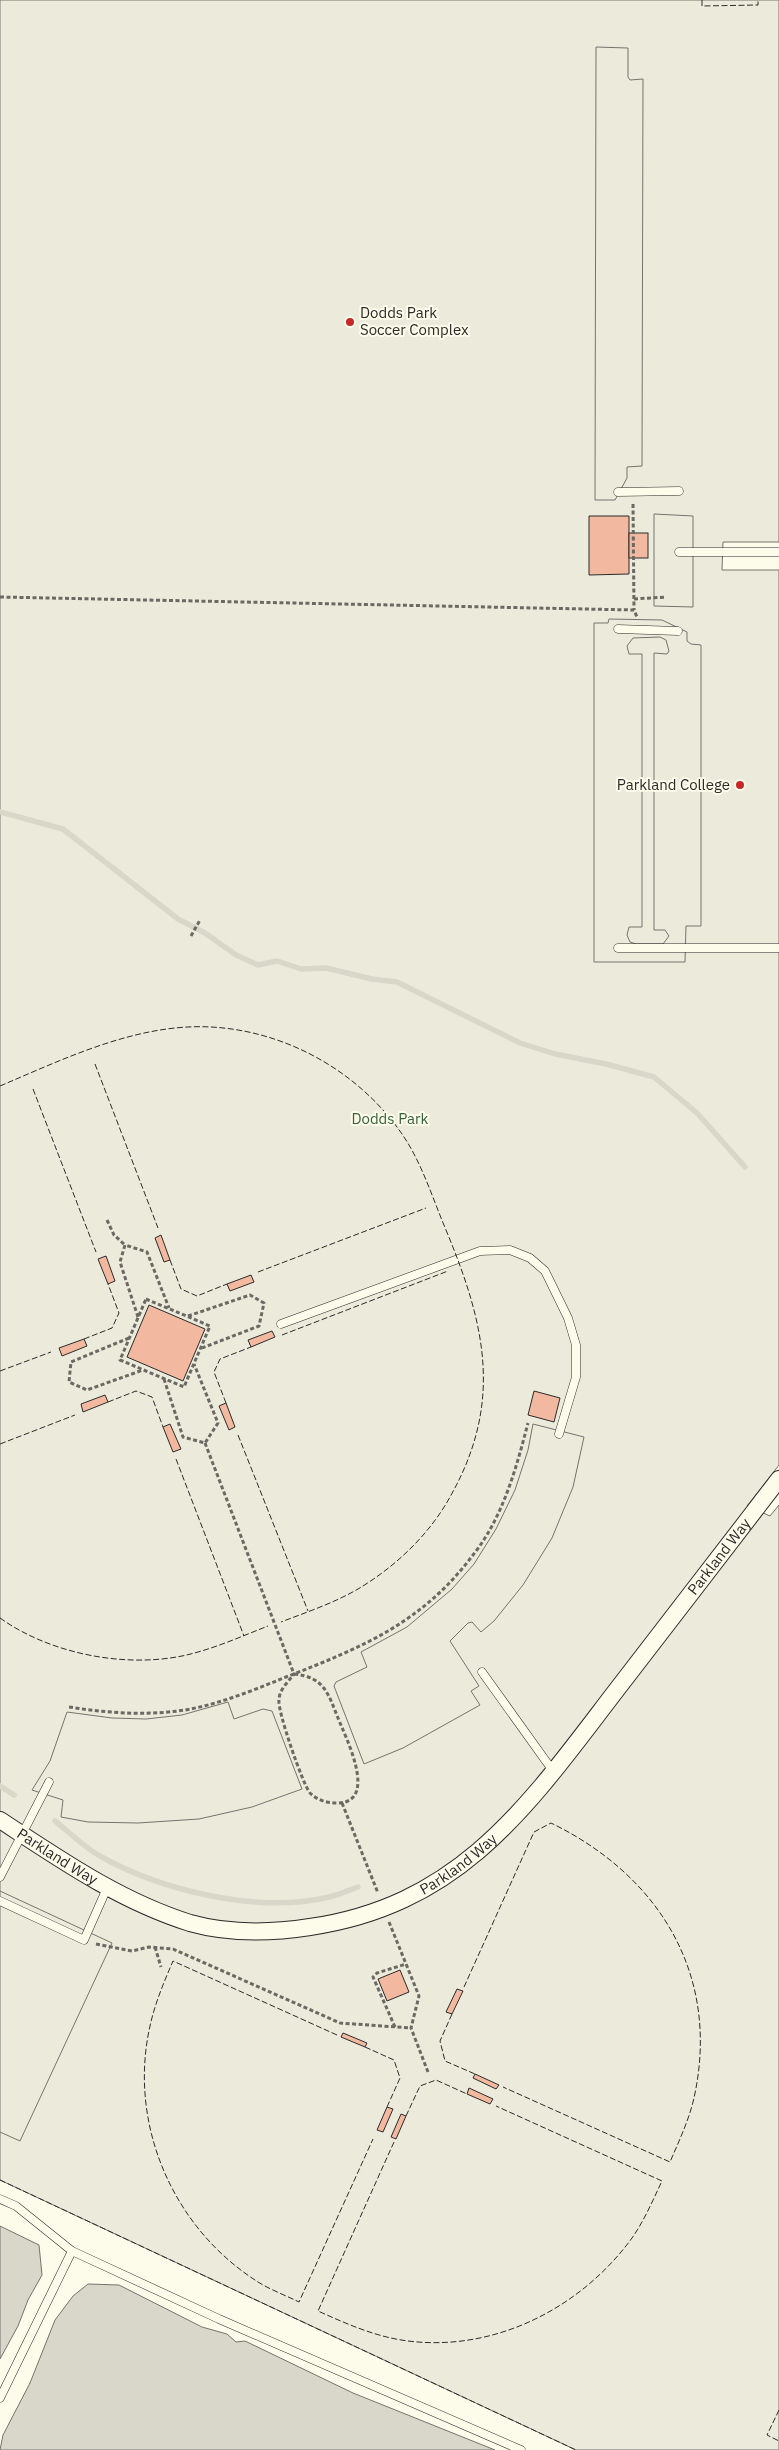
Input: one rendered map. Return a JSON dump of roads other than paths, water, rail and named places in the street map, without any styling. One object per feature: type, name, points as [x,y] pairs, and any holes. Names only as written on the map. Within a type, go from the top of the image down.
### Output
[{"type":"street","name":"Parkland Way","points":[[0,1820],[107,1888],[182,1920],[217,1929],[285,1931],[332,1924],[363,1916],[408,1898],[456,1870],[505,1826],[553,1771],[779,1479]]},
{"type":"lane","points":[[618,492],[679,491]]},
{"type":"lane","points":[[679,552],[779,552]]},
{"type":"lane","points":[[618,629],[678,631]]},
{"type":"lane","points":[[618,948],[779,948]]},
{"type":"lane","points":[[280,1324],[480,1251],[510,1250],[530,1258],[545,1271],[568,1318],[576,1344],[576,1377],[559,1434]]},
{"type":"lane","points":[[482,1672],[553,1771]]},
{"type":"lane","points":[[0,1877],[49,1782]]},
{"type":"lane","points":[[0,1901],[84,1940],[107,1888]]},
{"type":"lane","points":[[0,2198],[16,2206],[72,2251],[219,2318],[521,2450]]},
{"type":"lane","points":[[0,2398],[72,2251]]},
{"type":"waterway","points":[[0,812],[63,829],[178,919],[205,933],[236,955],[258,965],[277,961],[301,969],[326,968],[372,979],[397,982],[520,1043],[555,1054],[606,1064],[654,1077],[697,1113],[745,1167]]},
{"type":"waterway","points":[[0,1786],[14,1795]]},
{"type":"waterway","points":[[55,1821],[82,1844],[125,1869],[152,1880],[212,1896],[242,1901],[302,1902],[333,1896],[358,1887]]},
{"type":"place","name":"Dodds Park Soccer Complex","points":[[350,322]]},
{"type":"place","name":"Parkland College","points":[[740,785]]},
{"type":"park label","name":"Dodds Park","points":[[390,1119]]}]
